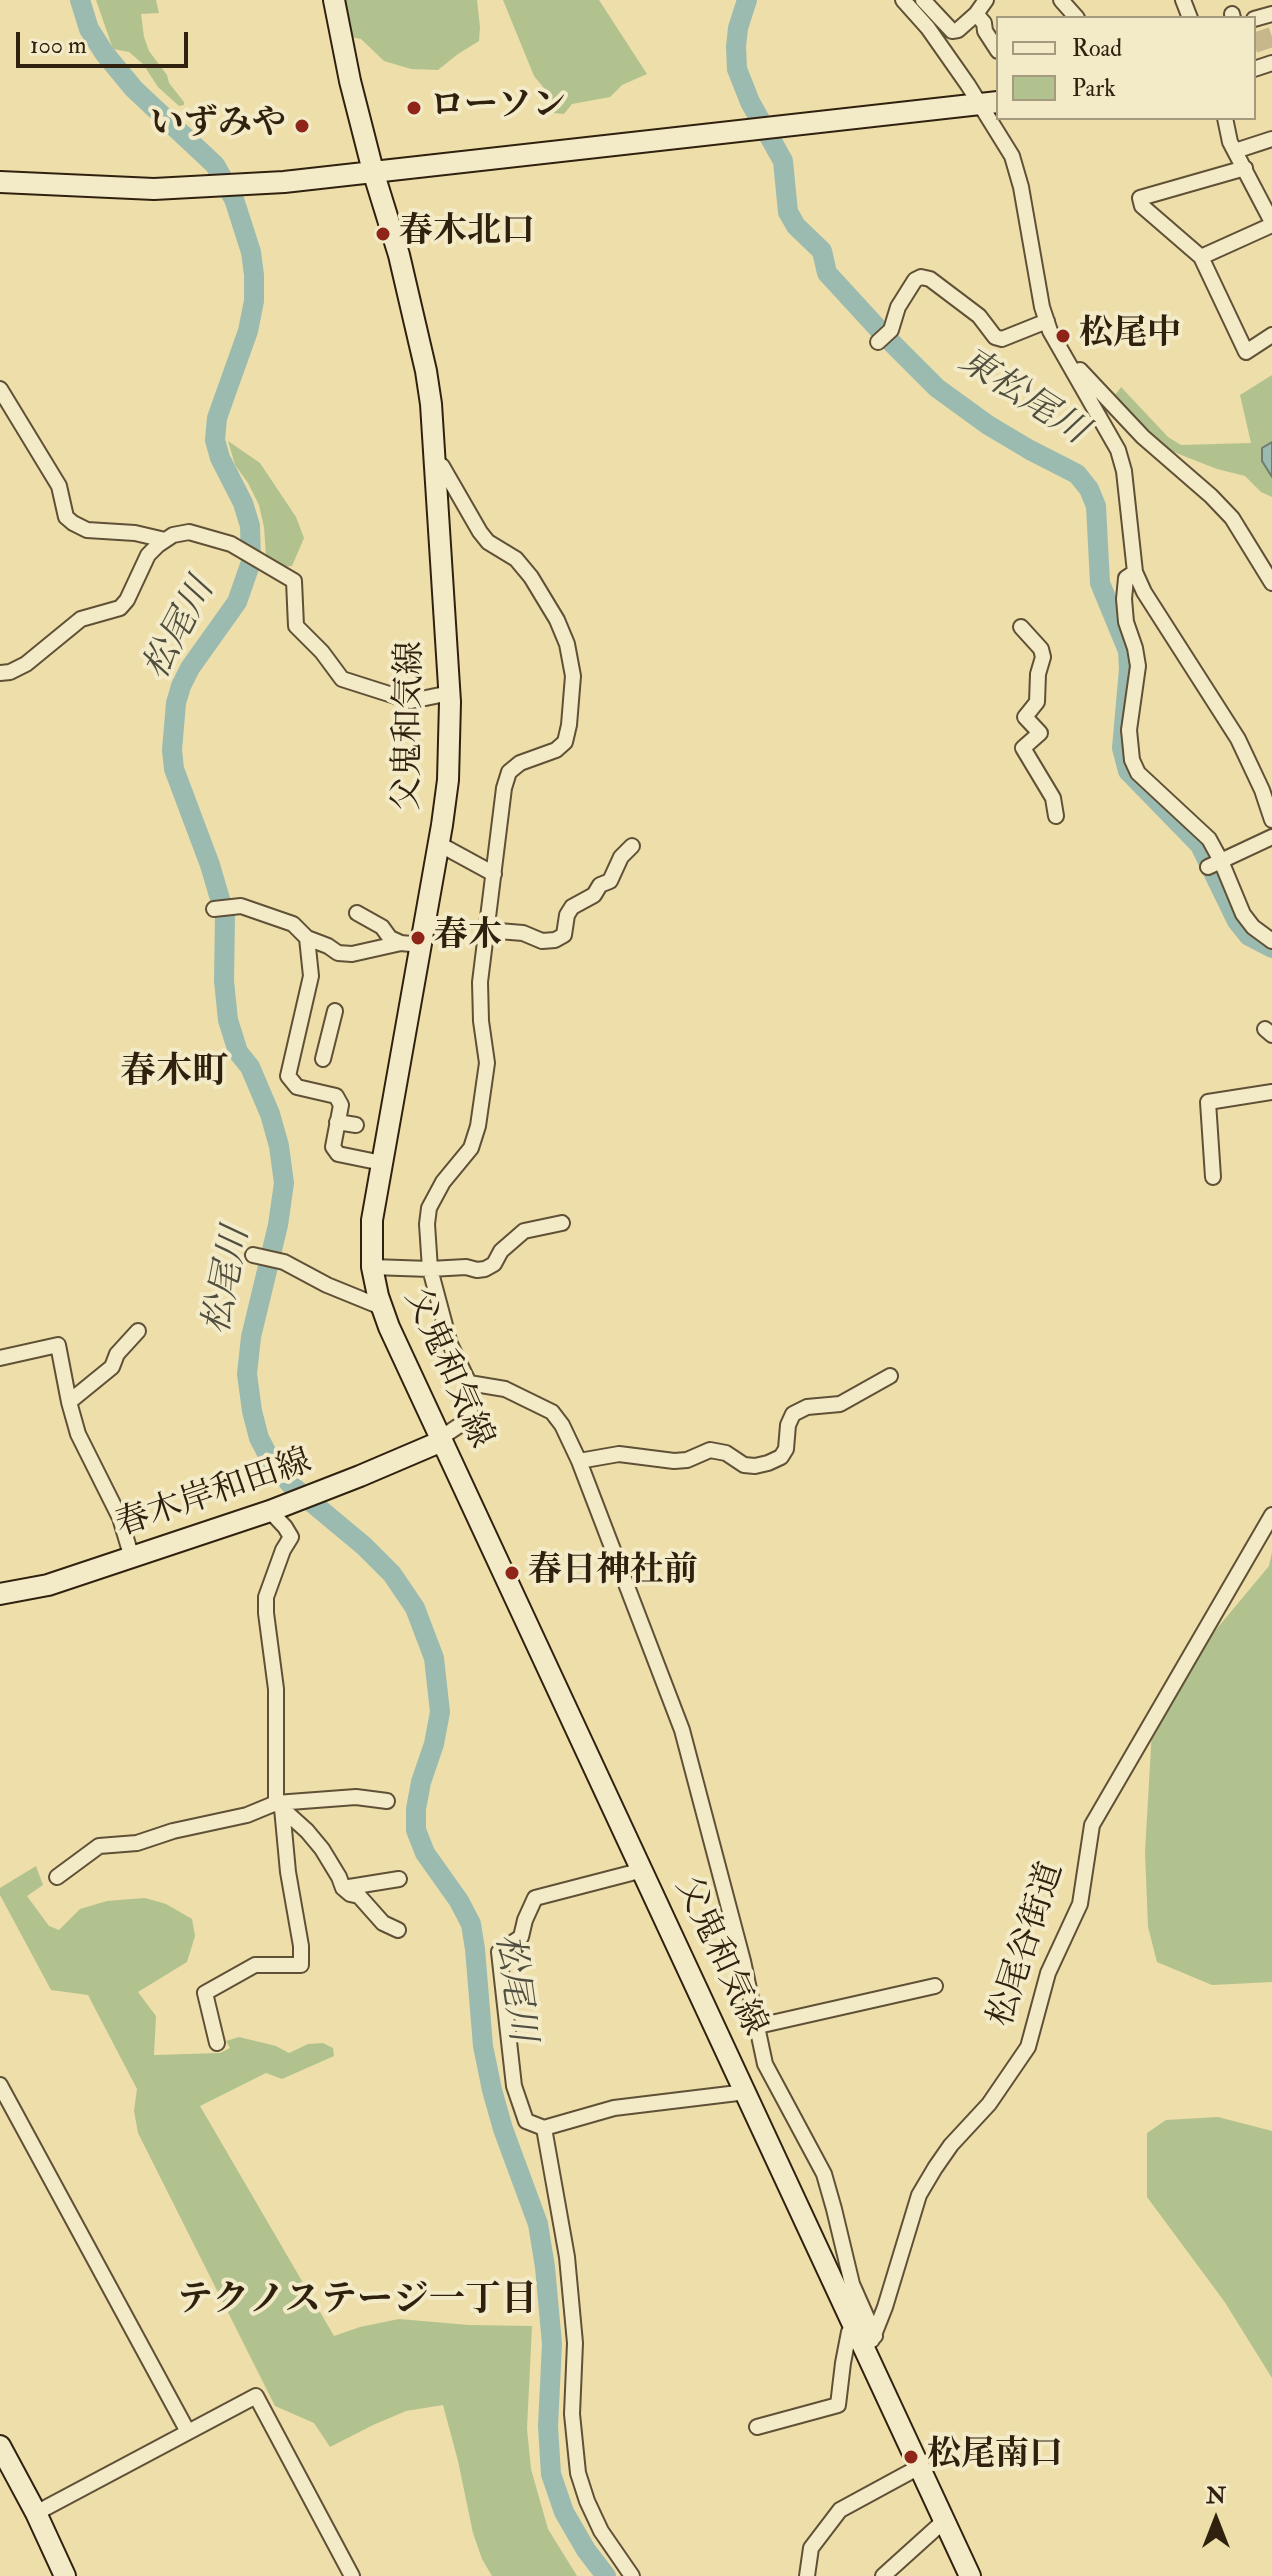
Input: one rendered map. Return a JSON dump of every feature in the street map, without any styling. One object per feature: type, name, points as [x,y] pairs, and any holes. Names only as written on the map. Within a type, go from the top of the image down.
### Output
[{"type":"main road","name":"父鬼和気線","points":[[334,0],[350,81],[399,255],[426,371],[450,693],[448,780],[439,844],[411,944],[372,1220],[372,1267],[381,1307],[855,2325],[870,2341],[970,2576]]},
{"type":"main road","points":[[0,182],[96,188],[215,187],[284,182],[989,103]]},
{"type":"main road","name":"春木岸和田線","points":[[0,1594],[48,1585],[276,1509],[435,1444],[442,1437]]},
{"type":"main road","points":[[0,2446],[65,2576]]},
{"type":"street","points":[[903,0],[989,103]]},
{"type":"street","points":[[923,0],[952,31],[958,30],[981,4]]},
{"type":"street","points":[[1061,0],[1075,16]]},
{"type":"street","points":[[981,4],[985,31],[996,48]]},
{"type":"street","points":[[996,120],[1021,187],[1047,321],[1118,450],[1124,471],[1135,572],[1144,592],[1267,786],[1272,820]]},
{"type":"street","points":[[1201,257],[1272,223],[1230,142],[1225,120]]},
{"type":"street","points":[[1235,151],[1272,139]]},
{"type":"street","points":[[1245,168],[1140,198],[1142,206],[1201,257],[1242,354],[1272,335]]},
{"type":"street","points":[[878,342],[891,330],[898,307],[915,280],[921,277],[930,279],[979,316],[995,337],[1002,339],[1047,321]]},
{"type":"street","points":[[1063,352],[1143,437],[1232,518],[1272,583]]},
{"type":"street","points":[[0,389],[59,486],[66,517],[87,530],[135,533],[165,540]]},
{"type":"street","points":[[435,463],[442,466],[488,542],[516,559],[531,577],[557,620],[567,644],[573,676],[565,742],[556,750],[520,763],[509,772],[504,788],[480,982],[487,1063],[478,1126],[471,1148],[443,1182],[429,1208],[430,1269],[450,1344],[469,1383],[472,1405],[463,1423],[442,1437]]},
{"type":"street","points":[[0,673],[26,664],[81,619],[120,608],[127,600],[148,555],[173,535],[189,532],[231,544],[294,581],[296,626],[322,652],[342,679],[411,701],[450,693]]},
{"type":"street","points":[[1135,572],[1126,578],[1124,599],[1126,622],[1138,666],[1129,730],[1132,760],[1138,773],[1209,839],[1215,864],[1243,914],[1253,927],[1272,941]]},
{"type":"street","points":[[1021,627],[1041,649],[1043,657],[1038,674],[1037,702],[1025,717],[1040,733],[1023,748],[1053,798],[1056,816]]},
{"type":"street","points":[[1215,864],[1272,837]]},
{"type":"street","points":[[439,844],[494,874]]},
{"type":"street","points":[[486,930],[523,933],[542,941],[555,940],[564,935],[567,915],[572,907],[594,895],[600,885],[610,881],[621,857],[632,846]]},
{"type":"street","points":[[214,909],[241,906],[293,924],[307,938],[338,953],[352,954],[411,944]]},
{"type":"street","points":[[357,913],[382,927],[390,938],[411,944]]},
{"type":"street","points":[[307,938],[311,976],[300,1028],[284,1073],[297,1087],[336,1096],[341,1105],[333,1147],[338,1154],[382,1163]]},
{"type":"street","points":[[323,1059],[335,1011]]},
{"type":"street","points":[[300,1028],[329,1035]]},
{"type":"street","points":[[1213,1177],[1208,1102],[1272,1092]]},
{"type":"street","points":[[337,1122],[356,1125]]},
{"type":"street","points":[[372,1267],[485,1269],[494,1264],[501,1251],[524,1231],[562,1223]]},
{"type":"street","points":[[255,1255],[284,1262],[327,1285],[381,1307]]},
{"type":"street","points":[[69,1402],[112,1367],[117,1354],[138,1331]]},
{"type":"street","points":[[0,1358],[58,1345],[78,1434],[120,1518],[132,1558]]},
{"type":"street","points":[[579,1461],[619,1454],[687,1460],[710,1450],[726,1453],[744,1465],[768,1463],[781,1457],[786,1449],[788,1425],[793,1414],[807,1407],[840,1404],[890,1376]]},
{"type":"street","points":[[469,1383],[505,1389],[552,1412],[562,1425],[579,1461],[682,1730],[765,2064],[824,2174],[870,2341]]},
{"type":"street","points":[[217,2043],[205,1993],[255,1965],[301,1965],[301,1946],[279,1805],[276,1689],[266,1613],[266,1597],[291,1537],[276,1509]]},
{"type":"street","name":"松尾谷街道","points":[[870,2341],[919,2195],[951,2145],[989,2104],[1028,2047],[1048,1973],[1080,1904],[1092,1825],[1272,1515]]},
{"type":"street","points":[[57,1877],[99,1846],[137,1843],[279,1805],[356,1797],[387,1801]]},
{"type":"street","points":[[279,1805],[322,1849],[343,1888],[359,1896],[383,1923],[398,1930]]},
{"type":"street","points":[[643,1870],[535,1898],[521,1937],[499,1952],[511,2063],[517,2097],[526,2121],[544,2128],[614,2108],[746,2092]]},
{"type":"street","points":[[343,1888],[399,1879]]},
{"type":"street","points":[[758,2026],[935,1986]]},
{"type":"street","points":[[0,2085],[188,2432]]},
{"type":"street","points":[[544,2128],[572,2292],[575,2343],[572,2414],[578,2473],[601,2531],[632,2576]]},
{"type":"street","points":[[757,2427],[838,2405],[849,2332],[855,2325]]},
{"type":"street","points":[[36,2513],[256,2396],[352,2576]]},
{"type":"street","points":[[807,2576],[811,2548],[840,2510],[921,2466]]},
{"type":"street","points":[[883,2576],[945,2520]]},
{"type":"green space","points":[[96,0],[156,0],[159,13],[141,14],[144,37],[149,51],[184,105],[179,106],[158,87],[143,64],[129,52],[113,49]]},
{"type":"green space","points":[[343,0],[477,0],[479,41],[438,70],[411,69],[384,61],[361,39],[351,37]]},
{"type":"green space","points":[[503,0],[599,0],[647,74],[622,85],[610,97],[572,104],[564,114],[553,113],[548,93],[534,76]]},
{"type":"green space","points":[[1272,375],[1272,497],[1261,492],[1245,476],[1217,469],[1166,449],[1112,399],[1121,387],[1168,437],[1181,445],[1251,443],[1240,395]]},
{"type":"green space","points":[[228,441],[260,463],[296,517],[304,538],[292,566],[283,567],[266,556],[259,505],[235,465]]},
{"type":"green space","points":[[1272,1552],[1272,1982],[1212,1985],[1157,1962],[1148,1927],[1145,1852],[1152,1730],[1194,1656],[1269,1566]]},
{"type":"green space","points":[[36,1866],[43,1885],[27,1896],[49,1926],[59,1930],[80,1909],[107,1901],[145,1898],[166,1904],[192,1919],[195,1936],[187,1962],[138,1992],[156,2016],[154,2055],[220,2053],[230,2048],[226,2041],[239,2037],[276,2046],[289,2053],[308,2044],[323,2043],[333,2048],[334,2056],[282,2079],[266,2073],[200,2106],[334,2336],[399,2319],[532,2326],[527,2429],[531,2469],[548,2529],[577,2576],[492,2576],[473,2533],[443,2405],[406,2411],[330,2447],[314,2423],[275,2406],[138,2133],[134,2111],[137,2089],[88,1995],[51,1990],[0,1895],[0,1888]]},
{"type":"green space","points":[[1218,2117],[1272,2131],[1272,2378],[1224,2301],[1147,2197],[1147,2133],[1166,2120]]},
{"type":"water","points":[[1272,442],[1272,477],[1262,461],[1262,448]]},
{"type":"waterway","name":"松尾川","points":[[80,0],[89,29],[105,54],[134,89],[215,165],[234,199],[251,252],[254,301],[248,331],[217,418],[215,440],[250,526],[251,562],[237,602],[190,668],[181,686],[176,703],[172,750],[174,769],[210,865],[225,916],[224,981],[228,1020],[238,1052],[250,1067],[270,1114],[279,1146],[284,1183],[278,1225],[251,1337],[247,1374],[252,1411],[259,1438],[272,1463],[292,1486],[364,1546],[392,1574],[415,1608],[434,1658],[440,1712],[434,1744],[421,1782],[416,1830],[425,1853],[459,1901],[471,1924],[483,2046],[492,2090],[538,2224],[545,2267],[552,2344],[548,2426],[551,2474],[564,2512],[586,2550],[606,2576]]},
{"type":"waterway","name":"東松尾川","points":[[747,0],[738,28],[737,69],[750,102],[783,161],[788,212],[796,226],[822,251],[827,273],[937,388],[988,425],[1077,474],[1089,489],[1096,506],[1100,583],[1128,651],[1122,748],[1128,771],[1200,845],[1237,921],[1249,936],[1272,948]]},
{"type":"tunnel","points":[[1256,42],[1272,37]]},
{"type":"place","name":"ローソン","points":[[414,108]]},
{"type":"place","name":"いずみや","points":[[302,126]]},
{"type":"place","name":"春木北口","points":[[383,234]]},
{"type":"place","name":"松尾中","points":[[1063,336]]},
{"type":"place","name":"春木","points":[[418,938]]},
{"type":"place","name":"春日神社前","points":[[512,1573]]},
{"type":"place","name":"松尾南口","points":[[911,2457]]},
{"type":"district","name":"春木町","points":[[174,1074]]},
{"type":"district","name":"テクノステージ一丁目","points":[[357,2302]]}]
